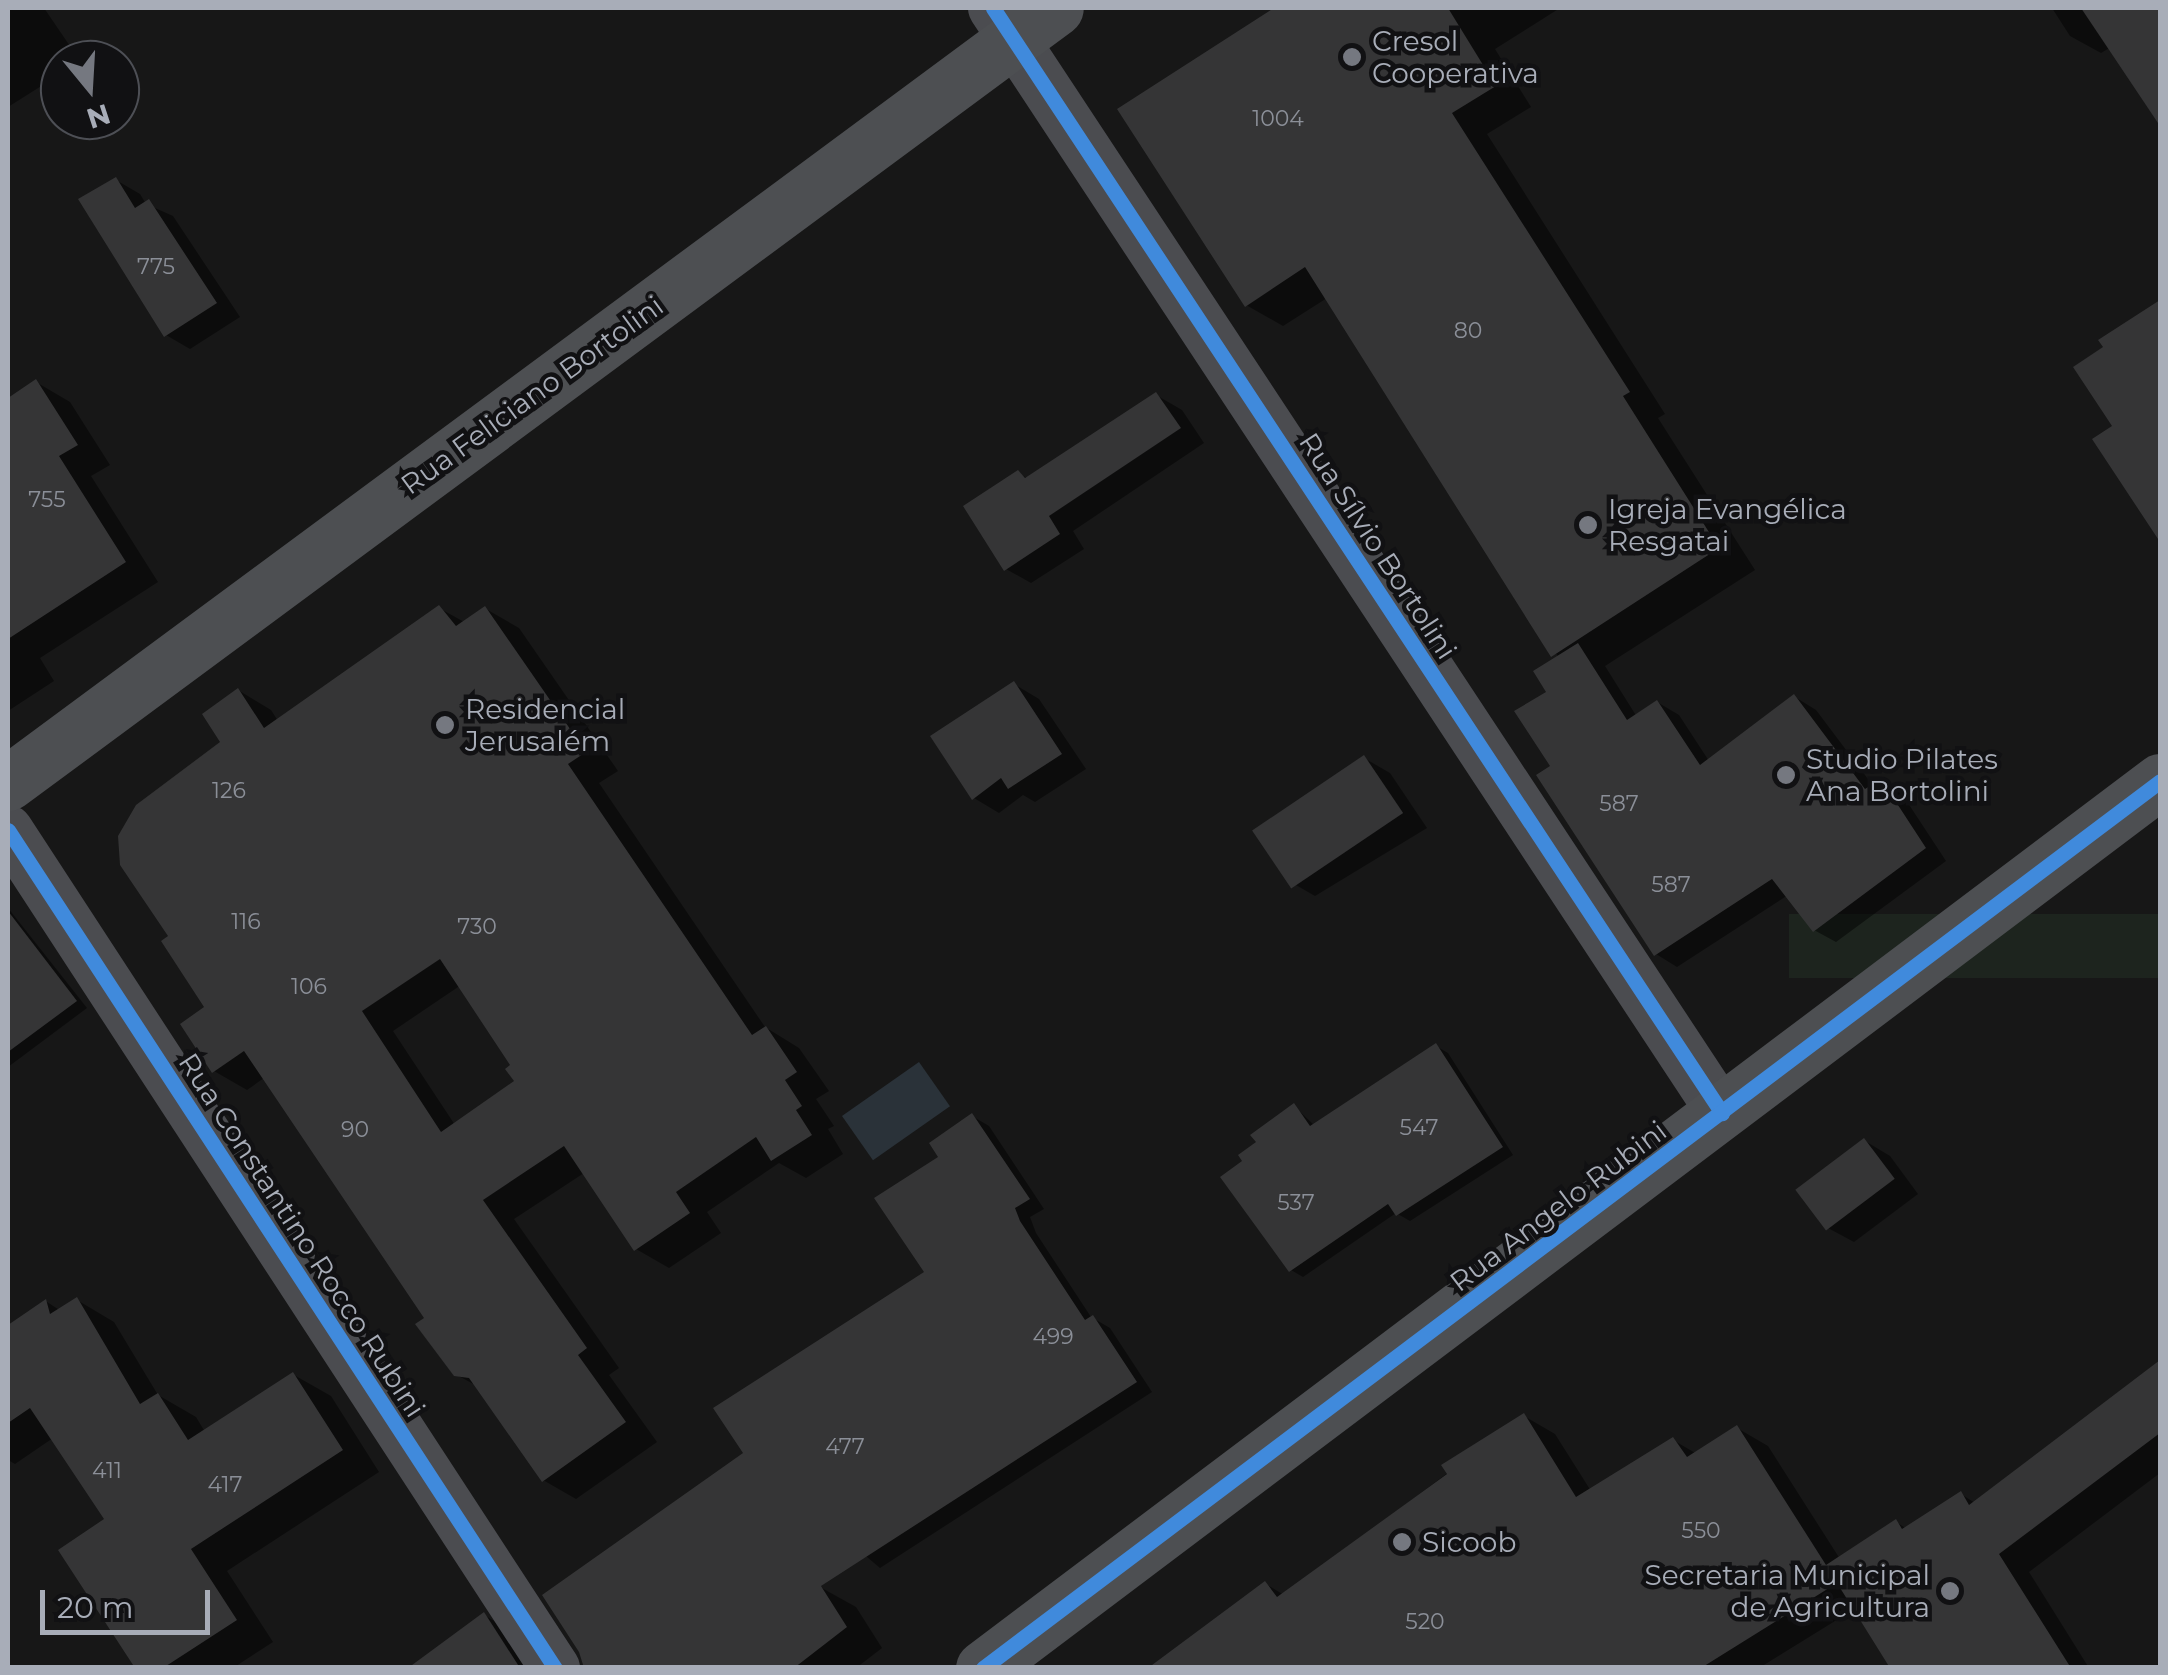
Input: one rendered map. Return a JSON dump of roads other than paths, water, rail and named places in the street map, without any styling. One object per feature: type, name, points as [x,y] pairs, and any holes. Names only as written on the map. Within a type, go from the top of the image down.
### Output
[{"type":"main road","name":"Rua Feliciano Bortolini","points":[[8,782],[1021,18]]},
{"type":"main road","name":"Rua Angelo Rubini","points":[[983,1668],[2160,781]]},
{"type":"street","name":"Rua Sílvio Bortolini","points":[[1021,18],[1722,1112]]},
{"type":"street","name":"Rua Constantino Rocco Rubini","points":[[8,830],[555,1668]]},
{"type":"place","name":"Cresol Cooperativa","points":[[1352,57]]},
{"type":"place","name":"Igreja Evangélica Resgatai","points":[[1588,525]]},
{"type":"place","name":"Residencial Jerusalém","points":[[445,725]]},
{"type":"place","name":"Studio Pilates Ana Bortolini","points":[[1786,775]]},
{"type":"place","name":"Sicoob","points":[[1402,1542]]},
{"type":"place","name":"Secretaria Municipal de Agricultura","points":[[1950,1591]]}]
